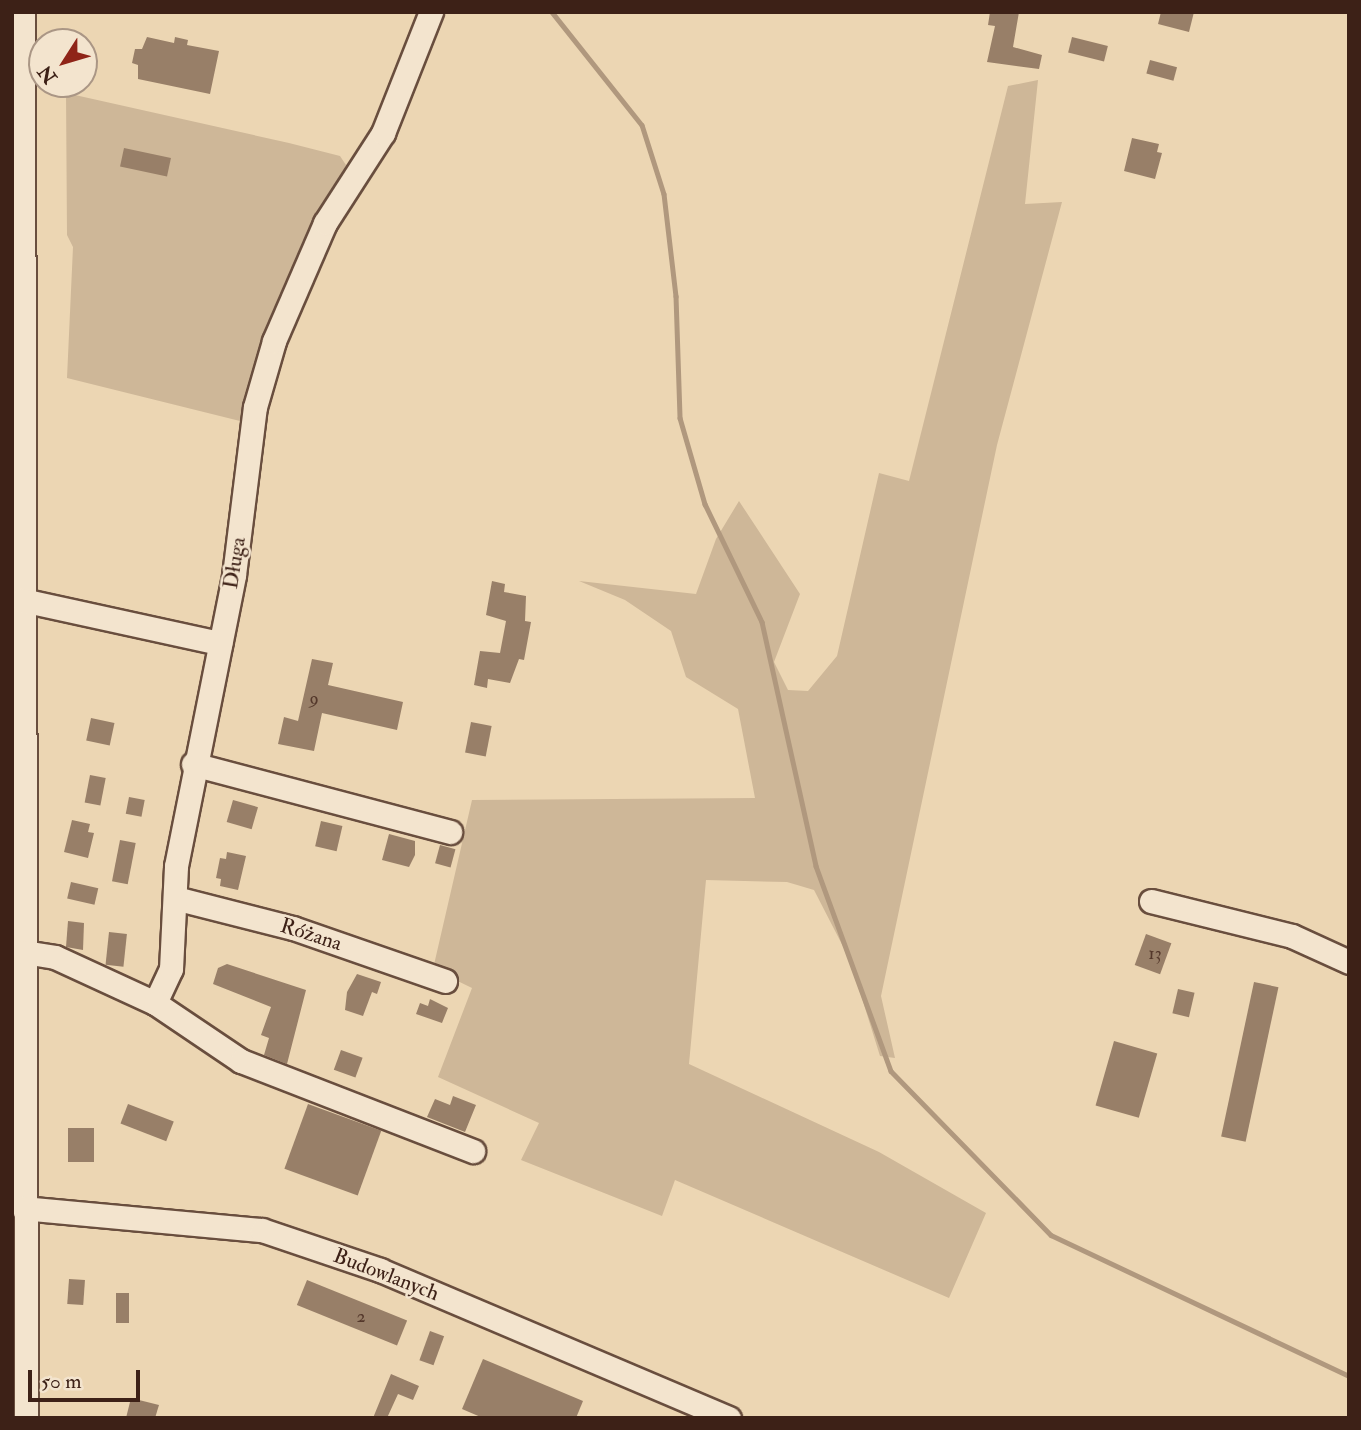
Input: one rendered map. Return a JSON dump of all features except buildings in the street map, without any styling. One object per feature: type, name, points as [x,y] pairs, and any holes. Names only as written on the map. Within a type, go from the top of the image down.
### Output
[{"type":"street","points":[[23,12],[17,444],[22,600],[20,945],[26,1418]]},
{"type":"street","name":"Długa","points":[[155,1003],[171,969],[175,898],[193,764],[234,575],[255,407],[274,341],[325,223],[383,133],[430,12]]},
{"type":"street","points":[[22,600],[220,643]]},
{"type":"street","points":[[193,764],[450,832]]},
{"type":"street","name":"Różana","points":[[175,898],[293,928],[445,981]]},
{"type":"street","points":[[1151,901],[1292,936],[1349,962]]},
{"type":"street","points":[[20,945],[55,957],[155,1003],[242,1062],[473,1151]]},
{"type":"street","name":"Budowlanych","points":[[23,1208],[262,1230],[380,1270],[729,1418]]},
{"type":"shaded area","points":[[1038,80],[1025,204],[1062,202],[997,445],[881,996],[895,1058],[880,1056],[850,960],[814,890],[787,882],[706,880],[689,1064],[879,1152],[986,1213],[949,1298],[675,1180],[662,1216],[521,1160],[539,1123],[438,1077],[472,988],[433,969],[472,800],[755,798],[738,709],[686,677],[671,631],[625,600],[579,581],[696,594],[716,539],[739,501],[800,594],[774,662],[788,690],[808,691],[837,656],[879,473],[909,481],[1008,86]]},
{"type":"shaded area","points":[[66,98],[88,98],[289,143],[340,156],[346,165],[317,223],[244,422],[67,378],[73,247],[67,235]]},
{"type":"waterway","points":[[552,12],[642,125],[664,194],[676,296],[680,418],[705,504],[762,622],[816,866],[891,1071],[1051,1235],[1349,1376]]}]
